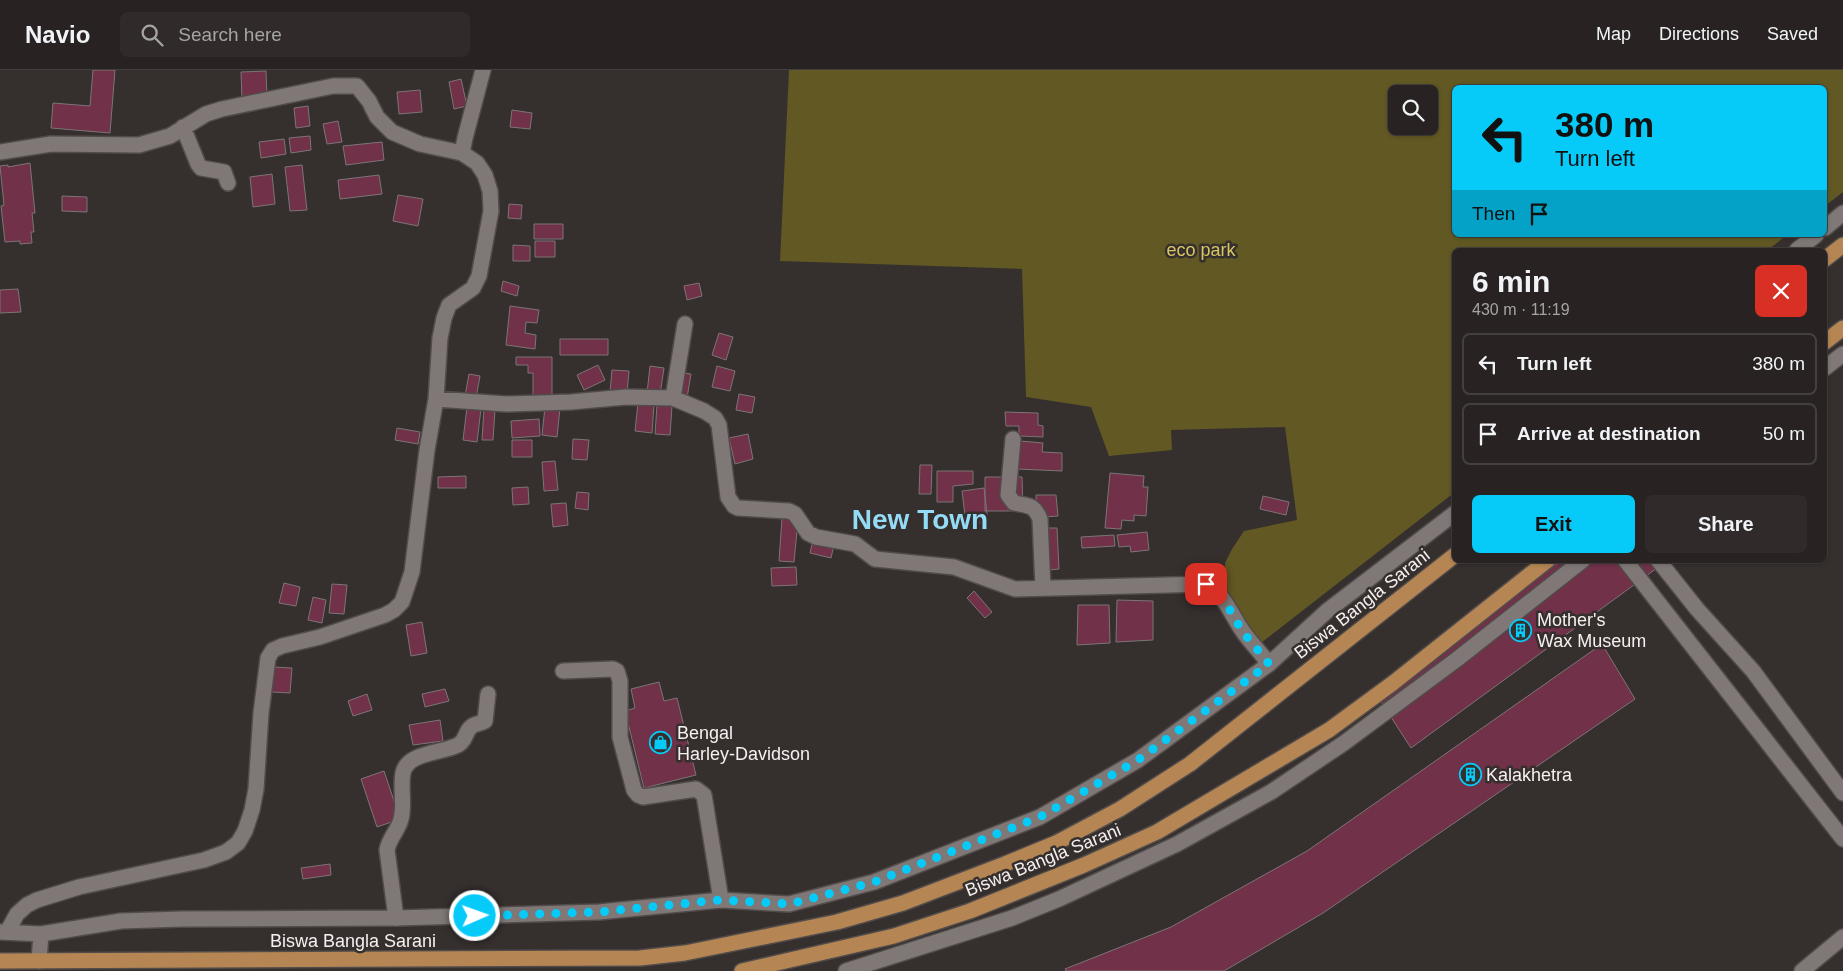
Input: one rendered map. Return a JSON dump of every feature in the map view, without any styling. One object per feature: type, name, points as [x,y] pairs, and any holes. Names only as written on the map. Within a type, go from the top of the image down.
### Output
[{"type":"main road","points":[[1827,257],[1843,245]]},
{"type":"main road","points":[[1827,340],[1843,328]]},
{"type":"main road","name":"Biswa Bangla Sarani","points":[[0,961],[640,958],[685,953],[837,922],[903,903],[1005,864],[1056,843],[1120,809],[1190,764],[1452,557]]},
{"type":"main road","name":"Biswa Bangla Sarani","points":[[742,971],[894,936],[970,911],[1084,865],[1157,832],[1328,730],[1393,683],[1544,563]]},
{"type":"street","points":[[462,154],[483,70]]},
{"type":"street","points":[[0,152],[50,144],[139,144],[170,136],[206,114],[278,96],[333,86],[358,86],[369,100],[377,117],[392,132],[420,144],[462,154],[477,163],[485,175],[490,191],[491,211],[479,276],[473,288],[449,305],[444,318],[440,338],[436,399],[427,450],[412,572],[402,602],[394,610],[384,615],[320,637],[273,650],[268,658],[261,713],[256,789],[252,810],[245,831],[238,843],[226,852],[204,860],[79,887],[37,900],[26,905],[3,932]]},
{"type":"street","points":[[183,127],[201,168],[224,172],[228,184]]},
{"type":"street","points":[[1827,226],[1843,213]]},
{"type":"street","points":[[1800,248],[1813,237]]},
{"type":"street","points":[[673,398],[685,324]]},
{"type":"street","points":[[1827,366],[1843,354]]},
{"type":"street","points":[[436,399],[506,404],[571,402],[626,397],[673,398],[704,411],[715,418],[719,425],[728,497],[734,506],[738,508],[790,511],[795,514],[808,533],[816,537],[855,544],[875,559],[954,567],[1014,589],[1206,584],[1213,588],[1223,600],[1244,633],[1269,664]]},
{"type":"street","points":[[1013,439],[1008,495],[1014,503],[1033,507],[1037,511],[1040,519],[1043,588]]},
{"type":"street","points":[[3,932],[41,934],[121,922],[265,918],[396,918],[599,912],[720,900],[790,904],[874,882],[1040,817],[1138,760],[1269,664],[1327,611],[1452,515]]},
{"type":"street","points":[[846,971],[1012,918],[1059,899],[1177,844],[1271,792],[1344,743],[1456,660],[1579,563]]},
{"type":"street","points":[[1627,563],[1843,839]]},
{"type":"street","points":[[1660,563],[1697,609],[1752,671],[1843,793]]},
{"type":"street","points":[[563,671],[613,669],[617,671],[620,680],[620,737],[634,790],[638,795],[643,797],[696,789],[704,795],[720,900]]},
{"type":"street","points":[[396,918],[387,850],[388,843],[401,821],[402,774],[410,761],[456,746],[462,742],[471,727],[485,721],[488,694]]},
{"type":"street","points":[[39,961],[41,934]]},
{"type":"street","points":[[1802,971],[1843,937]]},
{"type":"green space","name":"eco park","points":[[789,70],[1843,70],[1843,192],[1827,204],[1827,85],[1452,85],[1452,237],[1784,237],[1771,248],[1452,248],[1452,494],[1261,643],[1228,602],[1225,563],[1244,531],[1297,520],[1285,427],[1171,430],[1172,450],[1109,456],[1091,407],[1026,397],[1022,269],[780,261]]},
{"type":"building","points":[[93,70],[115,70],[110,133],[51,128],[53,103],[90,106]]},
{"type":"building","points":[[266,71],[267,98],[242,99],[241,72]]},
{"type":"building","points":[[461,79],[467,106],[454,109],[449,82]]},
{"type":"building","points":[[420,90],[422,112],[399,114],[397,92]]},
{"type":"building","points":[[308,106],[310,126],[296,128],[294,108]]},
{"type":"building","points":[[512,110],[532,113],[530,129],[510,127]]},
{"type":"building","points":[[338,121],[342,142],[327,144],[323,124]]},
{"type":"building","points":[[310,136],[311,150],[291,153],[289,138]]},
{"type":"building","points":[[284,139],[286,154],[261,158],[259,142]]},
{"type":"building","points":[[382,142],[384,160],[346,165],[343,146]]},
{"type":"building","points":[[30,163],[35,213],[32,213],[34,232],[31,232],[32,243],[20,244],[20,241],[5,242],[1,206],[4,205],[0,166],[8,165],[8,167]]},
{"type":"building","points":[[302,165],[307,210],[290,211],[285,167]]},
{"type":"building","points":[[272,174],[275,204],[253,207],[250,177]]},
{"type":"building","points":[[379,175],[382,194],[340,199],[338,180]]},
{"type":"building","points":[[398,195],[423,199],[418,226],[393,221]]},
{"type":"building","points":[[62,196],[87,197],[87,212],[62,211]]},
{"type":"building","points":[[509,204],[522,205],[521,219],[508,218]]},
{"type":"building","points":[[534,224],[563,224],[563,239],[534,239]]},
{"type":"building","points":[[535,241],[555,241],[555,257],[535,257]]},
{"type":"building","points":[[513,245],[530,246],[530,261],[513,261]]},
{"type":"building","points":[[503,281],[519,286],[517,296],[501,291]]},
{"type":"building","points":[[699,283],[702,296],[687,300],[684,286]]},
{"type":"building","points":[[18,289],[21,312],[0,313],[0,290]]},
{"type":"building","points":[[510,306],[539,310],[537,323],[526,322],[525,333],[536,335],[535,349],[506,345]]},
{"type":"building","points":[[719,333],[733,337],[726,360],[712,355]]},
{"type":"building","points":[[560,339],[608,339],[608,355],[560,355]]},
{"type":"building","points":[[516,357],[552,357],[552,401],[533,401],[533,373],[528,373],[528,365],[516,365]]},
{"type":"building","points":[[598,365],[605,380],[584,390],[577,375]]},
{"type":"building","points":[[650,366],[664,368],[660,395],[647,393]]},
{"type":"building","points":[[717,366],[735,371],[730,391],[712,387]]},
{"type":"building","points":[[612,370],[629,371],[627,394],[610,392]]},
{"type":"building","points":[[678,372],[691,374],[687,398],[675,396]]},
{"type":"building","points":[[469,374],[480,376],[476,398],[465,396]]},
{"type":"building","points":[[739,394],[755,397],[752,413],[736,410]]},
{"type":"building","points":[[638,403],[654,405],[652,433],[635,431]]},
{"type":"building","points":[[657,405],[672,406],[670,435],[655,434]]},
{"type":"building","points":[[467,407],[481,409],[477,442],[463,440]]},
{"type":"building","points":[[545,407],[560,408],[557,437],[542,435]]},
{"type":"building","points":[[484,409],[495,410],[493,440],[482,440]]},
{"type":"building","points":[[1005,412],[1038,413],[1038,425],[1043,426],[1043,437],[1019,436],[1019,426],[1006,426]]},
{"type":"building","points":[[539,419],[540,436],[512,438],[511,421]]},
{"type":"building","points":[[397,428],[420,432],[418,444],[395,440]]},
{"type":"building","points":[[748,434],[753,459],[735,464],[729,438]]},
{"type":"building","points":[[573,439],[589,440],[587,460],[572,459]]},
{"type":"building","points":[[512,440],[532,440],[532,457],[512,457]]},
{"type":"building","points":[[1020,441],[1043,443],[1042,452],[1062,453],[1062,471],[1017,469]]},
{"type":"building","points":[[555,461],[558,490],[544,491],[542,462]]},
{"type":"building","points":[[920,465],[932,465],[931,494],[919,494]]},
{"type":"building","points":[[937,471],[973,471],[973,484],[953,486],[953,502],[937,502]]},
{"type":"building","points":[[1110,473],[1144,476],[1143,487],[1148,487],[1146,516],[1134,515],[1134,521],[1122,520],[1121,529],[1105,528]]},
{"type":"building","points":[[466,476],[466,488],[438,488],[438,477]]},
{"type":"building","points":[[985,477],[1022,477],[1023,511],[985,511]]},
{"type":"building","points":[[528,487],[529,504],[513,505],[512,488]]},
{"type":"building","points":[[984,488],[988,522],[966,524],[962,491]]},
{"type":"building","points":[[577,492],[589,493],[588,510],[575,508]]},
{"type":"building","points":[[1036,495],[1056,495],[1058,516],[1044,517],[1044,528],[1057,528],[1059,569],[1039,571]]},
{"type":"building","points":[[1263,496],[1289,502],[1286,515],[1260,509]]},
{"type":"building","points":[[566,503],[568,525],[553,527],[551,504]]},
{"type":"building","points":[[782,518],[798,520],[794,562],[779,561]]},
{"type":"building","points":[[1147,532],[1149,550],[1131,552],[1130,546],[1119,547],[1117,535]]},
{"type":"building","points":[[1114,535],[1115,546],[1082,548],[1081,537]]},
{"type":"building","points":[[813,540],[834,545],[831,558],[810,553]]},
{"type":"building","name":"Mother's Wax Museum","points":[[1558,563],[1664,563],[1411,748],[1380,700]]},
{"type":"building","points":[[796,567],[797,585],[772,586],[771,568]]},
{"type":"building","points":[[284,583],[300,587],[296,606],[279,603]]},
{"type":"building","points":[[332,584],[347,585],[344,614],[329,613]]},
{"type":"building","points":[[974,591],[992,612],[985,618],[967,598]]},
{"type":"building","points":[[313,597],[326,600],[322,623],[308,620]]},
{"type":"building","points":[[1117,600],[1153,601],[1153,640],[1116,642]]},
{"type":"building","points":[[1078,605],[1109,605],[1110,643],[1077,645]]},
{"type":"building","points":[[422,622],[427,653],[411,656],[406,625]]},
{"type":"building","name":"Kalakhetra","points":[[1602,644],[1635,699],[1323,913],[1224,971],[1066,971],[1065,969],[1171,927],[1307,851]]},
{"type":"building","points":[[274,667],[292,668],[290,693],[272,692]]},
{"type":"building","name":"Bengal Harley-Davidson","points":[[659,682],[664,701],[677,698],[696,775],[644,788],[625,711],[635,708],[631,689]]},
{"type":"building","points":[[445,689],[449,701],[425,707],[422,694]]},
{"type":"building","points":[[367,694],[372,710],[353,716],[348,701]]},
{"type":"building","points":[[440,720],[443,741],[413,745],[409,725]]},
{"type":"building","points":[[384,771],[400,819],[377,827],[361,779]]},
{"type":"building","points":[[330,864],[331,875],[303,879],[301,868]]},
{"type":"place","name":"Mother's Wax Museum","points":[[1521,630]]},
{"type":"place","name":"Bengal Harley-Davidson","points":[[661,743]]},
{"type":"place","name":"Kalakhetra","points":[[1470,775]]},
{"type":"district","name":"New Town","points":[[920,519]]},
{"type":"route","points":[[475,916],[599,912],[720,900],[790,904],[874,882],[1040,817],[1138,760],[1269,664],[1244,633],[1223,600],[1213,588],[1206,584]]}]
